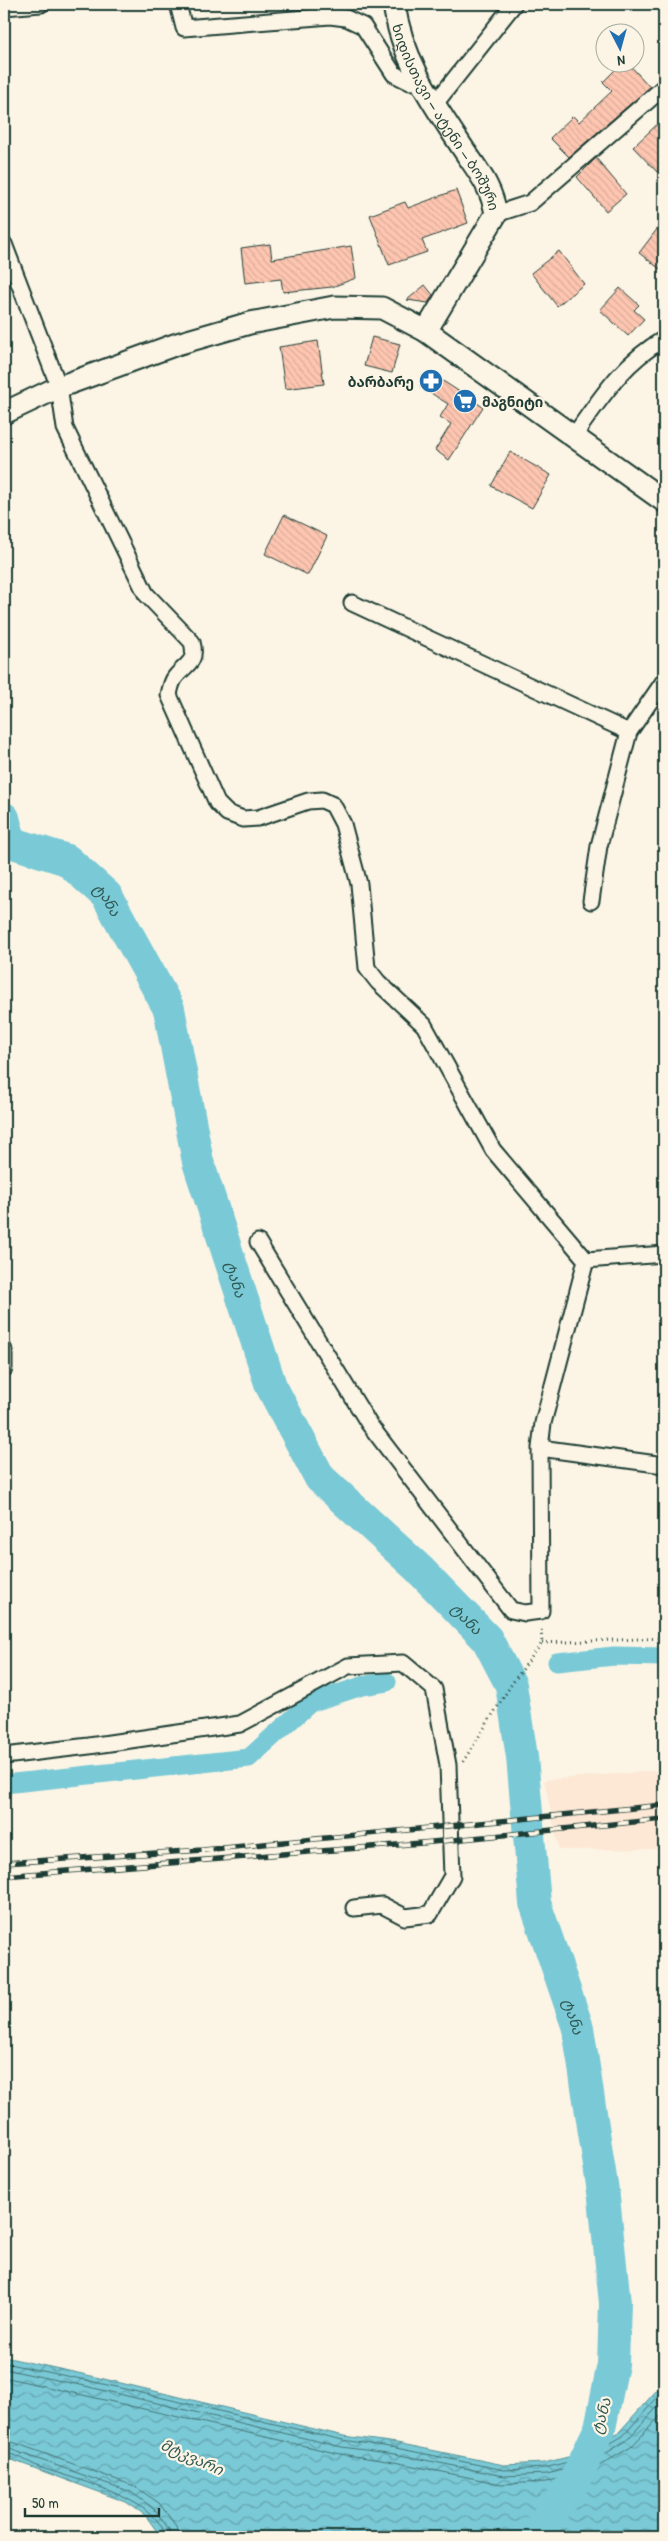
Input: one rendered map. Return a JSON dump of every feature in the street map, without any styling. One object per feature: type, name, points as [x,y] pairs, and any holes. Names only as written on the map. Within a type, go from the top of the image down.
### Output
[{"type":"main road","name":"ხიდისთავი — ატენი — ბოშური","points":[[394,4],[397,25],[411,64],[434,105],[493,193],[496,214],[426,331]]},
{"type":"main road","points":[[4,413],[59,387],[178,344],[250,323],[334,307],[382,308],[426,331],[664,501]]},
{"type":"street","points":[[4,6],[40,4]]},
{"type":"street","points":[[178,4],[184,28],[329,10],[363,26],[394,74],[410,82],[419,79]]},
{"type":"street","points":[[434,105],[514,4]]},
{"type":"street","points":[[496,214],[530,203],[664,87]]},
{"type":"street","points":[[4,244],[59,387],[65,428],[146,594],[192,642],[195,652],[191,661],[173,680],[169,695],[217,803],[227,813],[243,819],[258,818],[308,801],[322,800],[333,805],[343,824],[359,884],[367,968],[378,982],[424,1025],[493,1150],[586,1260]]},
{"type":"street","points":[[573,437],[617,375],[646,350],[664,340]]},
{"type":"street","points":[[352,603],[630,732]]},
{"type":"street","points":[[591,900],[599,846],[630,732],[664,681]]},
{"type":"street","points":[[258,1242],[369,1424],[511,1610],[525,1614],[541,1612],[540,1448],[543,1423],[586,1260]]},
{"type":"street","points":[[586,1260],[664,1254]]},
{"type":"street","points":[[4,1350],[4,1369]]},
{"type":"street","points":[[540,1448],[664,1465]]},
{"type":"street","points":[[4,1756],[240,1724],[348,1666],[403,1663],[434,1689],[448,1765],[452,1876],[430,1914],[404,1918],[382,1905],[354,1908]]},
{"type":"path","points":[[448,1765],[464,1762],[511,1685],[542,1643],[541,1612]]},
{"type":"path","points":[[542,1643],[664,1638]]},
{"type":"shaded area","points":[[664,1770],[664,1849],[559,1850],[544,1780]]},
{"type":"water","name":"მტკვარი","points":[[4,2357],[344,2436],[397,2443],[504,2465],[544,2463],[584,2453],[619,2432],[664,2382],[664,2537],[161,2537],[145,2515],[126,2502],[4,2457]]},
{"type":"building","points":[[613,72],[636,72],[650,87],[569,157],[550,138],[573,116],[579,122],[612,91],[603,82]]},
{"type":"building","points":[[664,118],[664,165],[657,172],[633,147]]},
{"type":"building","points":[[596,158],[626,194],[606,211],[577,177]]},
{"type":"building","points":[[456,190],[468,223],[422,240],[427,252],[389,265],[370,215],[405,202],[408,208]]},
{"type":"building","points":[[664,220],[664,272],[639,253]]},
{"type":"building","points":[[270,244],[272,259],[351,246],[356,278],[332,287],[283,292],[281,279],[245,283],[241,248]]},
{"type":"building","points":[[559,251],[584,284],[557,306],[531,273]]},
{"type":"building","points":[[425,285],[433,295],[428,303],[407,300]]},
{"type":"building","points":[[620,288],[639,305],[634,310],[644,319],[628,336],[600,310]]},
{"type":"building","points":[[372,337],[400,344],[392,373],[364,366]]},
{"type":"building","points":[[318,341],[324,384],[285,389],[279,347]]},
{"type":"building","points":[[429,372],[483,407],[449,460],[435,450],[451,424],[440,417],[448,404],[420,386]]},
{"type":"building","points":[[510,452],[551,475],[532,508],[491,486]]},
{"type":"building","points":[[284,515],[327,536],[308,575],[265,554]]},
{"type":"waterway","name":"ტანა","points":[[4,818],[10,842],[67,860],[107,896],[169,1009],[198,1162],[271,1386],[320,1478],[419,1569],[487,1639],[511,1685],[522,1757],[535,1903],[578,2028],[604,2198],[615,2303],[613,2364],[600,2428],[574,2482],[533,2537]]},
{"type":"waterway","points":[[557,1662],[614,1656],[664,1657]]},
{"type":"waterway","points":[[4,1784],[249,1758],[310,1703],[362,1686],[387,1682]]},
{"type":"railway","points":[[4,1863],[203,1850],[664,1805]]},
{"type":"railway","points":[[4,1876],[422,1843],[664,1819]]},
{"type":"place","name":"ბარბარე","points":[[431,381]]},
{"type":"place","name":"მაგნიტი","points":[[465,401]]}]
